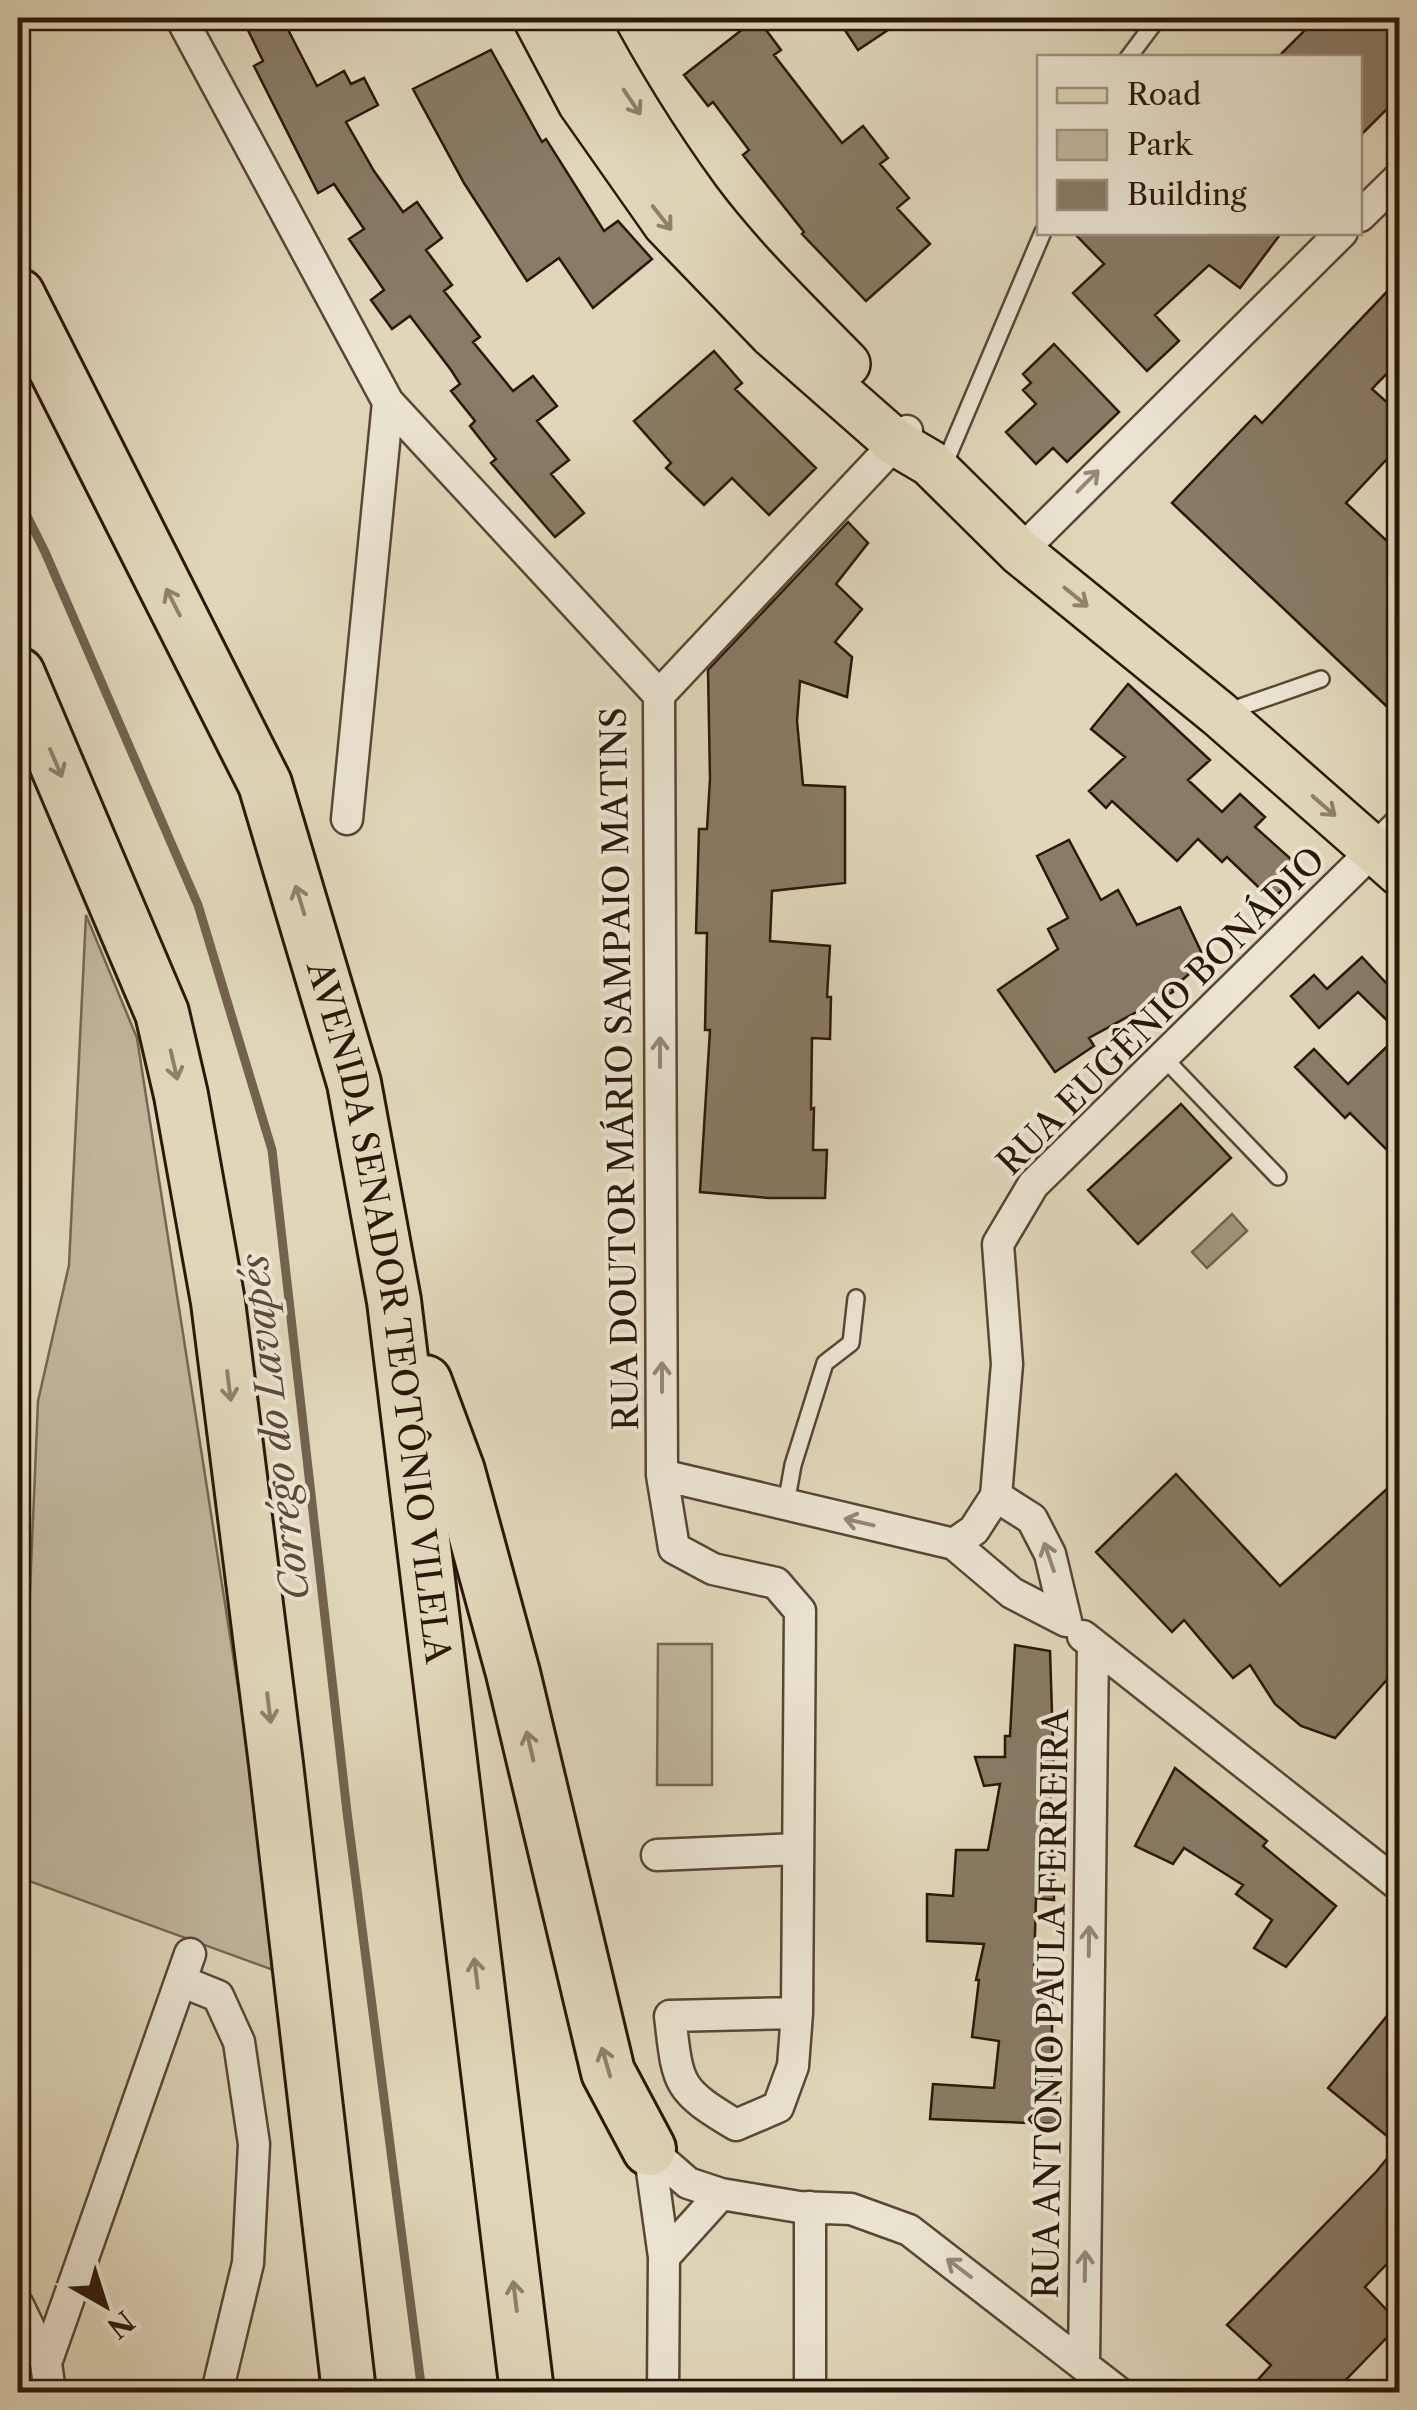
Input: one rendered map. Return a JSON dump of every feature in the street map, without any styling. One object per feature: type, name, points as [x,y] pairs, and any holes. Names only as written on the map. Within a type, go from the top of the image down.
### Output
[{"type":"highway","name":"AVENIDA SENADOR TEOTÔNIO VILELA","points":[[18,295],[265,784],[354,1082],[394,1301],[527,2392]]},
{"type":"highway","points":[[19,679],[162,1013],[181,1095],[218,1302],[348,2392]]},
{"type":"highway","points":[[394,1301],[458,1472],[513,1672],[608,2072],[649,2149]]},
{"type":"main road","points":[[536,18],[581,102],[666,224],[772,334],[919,452]]},
{"type":"main road","points":[[584,18],[620,85],[698,201],[919,452],[1020,552],[1391,849]]},
{"type":"street","name":"RUA DOUTOR MÁRIO SAMPAIO MATINS","points":[[181,18],[388,402],[659,695],[662,1475],[674,1548],[714,1568],[776,1583],[800,1611],[797,2013],[793,2066],[778,2107],[736,2125],[697,2102],[676,2074],[670,2016],[797,2013]]},
{"type":"street","points":[[1362,214],[1400,176]]},
{"type":"street","points":[[1020,552],[1339,235]]},
{"type":"street","points":[[347,819],[388,402]]},
{"type":"street","points":[[659,695],[919,452]]},
{"type":"street","name":"RUA EUGÊNIO BONÁDIO","points":[[996,1496],[1007,1364],[998,1244],[1033,1185],[1163,1056],[1391,849]]},
{"type":"street","points":[[662,1475],[954,1544],[1012,1592],[1066,1621],[1400,1886]]},
{"type":"street","points":[[954,1544],[974,1530],[996,1496],[1032,1520],[1050,1554],[1066,1621]]},
{"type":"street","name":"RUA ANTÔNIO PAULA FERREIRA","points":[[1084,2364],[1093,1644]]},
{"type":"street","points":[[657,1855],[797,1849]]},
{"type":"street","points":[[48,2378],[186,1967],[218,1996],[239,2042],[254,2144],[248,2263],[217,2392]]},
{"type":"street","points":[[649,2149],[688,2183],[721,2194],[850,2209],[909,2230],[1118,2392]]},
{"type":"street","points":[[649,2149],[664,2257],[662,2392]]},
{"type":"street","points":[[664,2257],[721,2194]]},
{"type":"street","points":[[810,2207],[810,2392]]},
{"type":"street","points":[[18,2305],[48,2378]]},
{"type":"lane","points":[[1130,55],[1158,18]]},
{"type":"lane","points":[[919,452],[1041,235]]},
{"type":"lane","points":[[1219,714],[1321,679]]},
{"type":"lane","points":[[1163,1056],[1278,1177]]},
{"type":"lane","points":[[786,1504],[793,1465],[825,1363],[851,1343],[856,1298]]},
{"type":"green space","points":[[86,915],[137,1038],[275,1925],[276,1971],[18,1877],[38,1401],[69,1265]]},
{"type":"green space","points":[[658,1644],[712,1644],[712,1785],[657,1785]]},
{"type":"shaded area","points":[[1232,1214],[1247,1231],[1207,1268],[1192,1252]]},
{"type":"building","points":[[242,18],[282,18],[317,86],[344,71],[351,84],[364,78],[378,105],[346,122],[403,212],[417,202],[442,238],[426,250],[452,285],[444,291],[480,337],[473,342],[513,391],[533,376],[557,406],[537,421],[569,460],[551,474],[584,513],[555,537],[491,463],[496,459],[470,426],[475,421],[451,391],[460,384],[410,316],[392,329],[371,300],[384,290],[349,239],[364,229],[334,184],[318,193],[254,66],[263,61]]},
{"type":"building","points":[[757,18],[781,50],[774,55],[842,143],[863,126],[888,158],[880,164],[909,198],[897,208],[930,244],[866,301],[802,234],[743,155],[749,150],[713,102],[708,106],[684,75]]},
{"type":"building","points":[[837,18],[906,18],[858,50]]},
{"type":"building","points":[[1317,18],[1400,18],[1400,96],[1362,134],[1362,55],[1280,55]]},
{"type":"building","points":[[491,50],[542,142],[546,139],[604,231],[618,221],[652,259],[593,308],[559,258],[527,281],[464,183],[413,89]]},
{"type":"building","points":[[1076,235],[1280,235],[1240,288],[1209,265],[1155,315],[1179,341],[1147,371],[1073,293],[1104,264]]},
{"type":"building","points":[[1400,278],[1400,360],[1372,389],[1400,414],[1400,445],[1346,503],[1400,553],[1400,719],[1172,503],[1255,416],[1262,423]]},
{"type":"building","points":[[1054,344],[1119,412],[1067,462],[1053,448],[1036,464],[1006,432],[1036,404],[1023,390],[1031,383],[1023,374]]},
{"type":"building","points":[[714,351],[742,383],[735,389],[816,468],[769,515],[732,478],[704,505],[666,468],[671,463],[634,421]]},
{"type":"building","points":[[848,522],[868,543],[836,584],[862,609],[835,642],[852,657],[847,697],[800,681],[797,721],[803,785],[845,787],[845,883],[772,891],[770,941],[830,946],[830,1039],[812,1038],[813,1150],[827,1150],[825,1198],[700,1192],[710,1030],[705,1030],[707,933],[696,933],[699,829],[707,829],[710,779],[708,670]]},
{"type":"building","points":[[1128,684],[1210,760],[1188,780],[1222,812],[1240,794],[1265,817],[1255,827],[1302,869],[1272,900],[1227,857],[1222,862],[1198,839],[1177,861],[1112,801],[1106,808],[1089,791],[1125,757],[1091,729]]},
{"type":"building","points":[[1069,840],[1101,900],[1118,890],[1137,925],[1180,907],[1205,960],[1173,992],[1089,1038],[1094,1046],[1055,1072],[998,990],[1058,949],[1048,929],[1068,918],[1037,856]]},
{"type":"building","points":[[1362,957],[1400,998],[1400,1033],[1358,992],[1319,1028],[1291,996],[1314,975],[1327,989]]},
{"type":"building","points":[[1400,1034],[1400,1163],[1350,1113],[1345,1118],[1295,1067],[1314,1049],[1348,1084]]},
{"type":"building","points":[[1181,1104],[1231,1158],[1138,1244],[1088,1190]]},
{"type":"building","points":[[1176,1474],[1280,1586],[1400,1477],[1400,1665],[1335,1738],[1301,1726],[1275,1704],[1250,1665],[1233,1678],[1184,1620],[1172,1632],[1096,1552]]},
{"type":"building","points":[[1015,1645],[1050,1651],[1054,1775],[1042,1851],[1053,1851],[1054,1900],[1036,1898],[1034,1969],[1052,1971],[1052,2092],[1058,2093],[1056,2124],[930,2119],[933,2084],[994,2088],[999,2041],[972,2037],[976,1980],[984,1944],[927,1941],[927,1894],[953,1896],[956,1850],[988,1850],[1000,1784],[984,1786],[975,1757],[1005,1757],[1005,1736],[1010,1736]]},
{"type":"building","points":[[1175,1768],[1267,1841],[1263,1846],[1336,1906],[1286,1967],[1254,1948],[1272,1920],[1236,1894],[1243,1885],[1184,1848],[1173,1864],[1135,1846]]},
{"type":"building","points":[[1400,2000],[1400,2250],[1365,2287],[1400,2324],[1334,2392],[1247,2392],[1271,2365],[1227,2325],[1398,2145],[1328,2088]]},
{"type":"waterway","name":"Corrégo do Lavapés","points":[[18,498],[198,905],[272,1150],[347,1812],[422,2392]]}]
